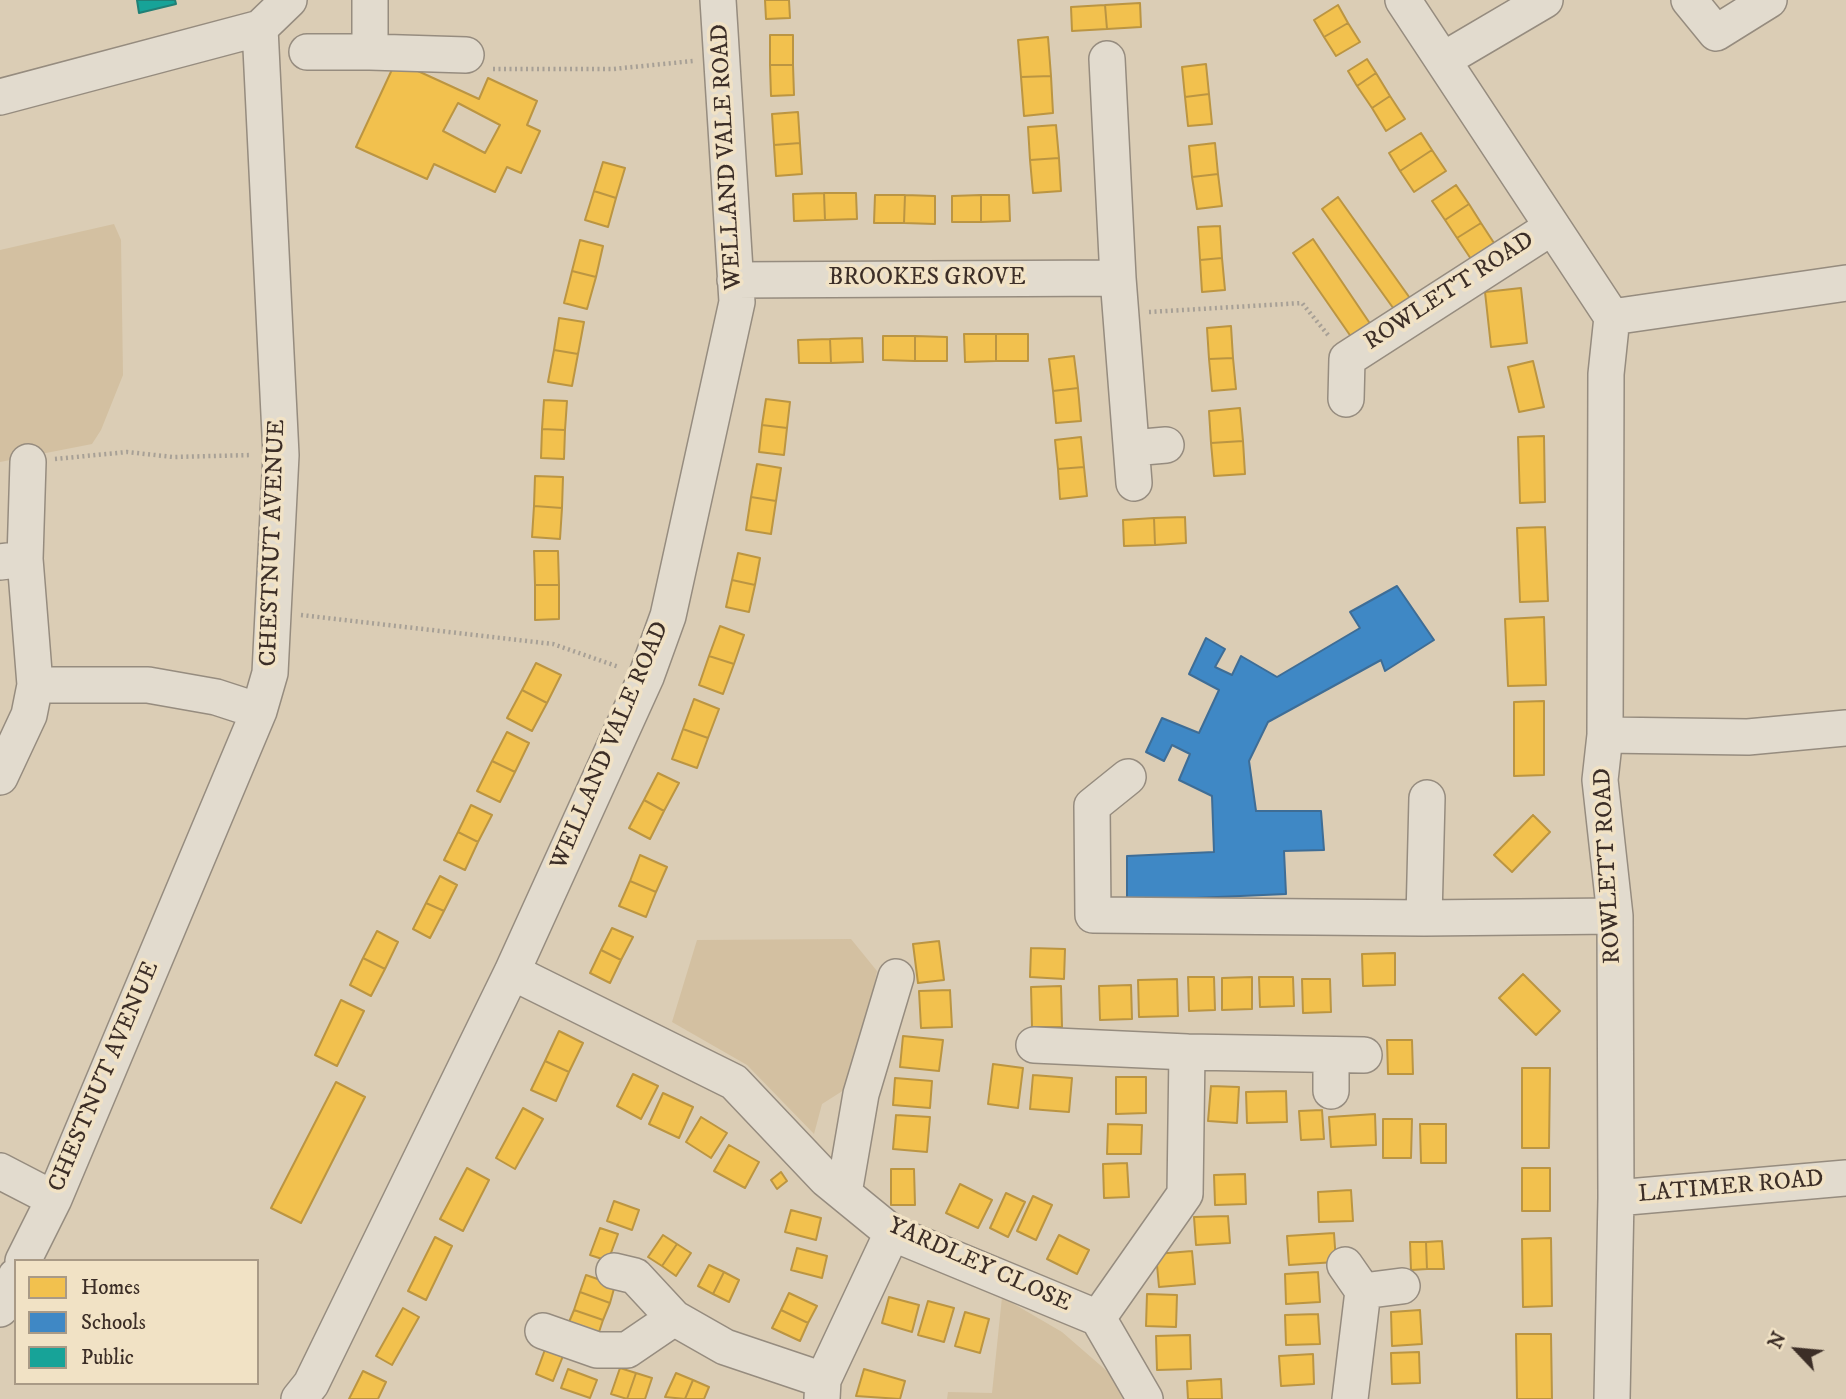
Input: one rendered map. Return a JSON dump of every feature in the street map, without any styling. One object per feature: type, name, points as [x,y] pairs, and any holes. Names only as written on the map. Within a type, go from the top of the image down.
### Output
[{"type":"street","points":[[0,97],[260,28],[289,0]]},
{"type":"street","points":[[370,0],[370,52]]},
{"type":"street","name":"WELLAND VALE ROAD","points":[[299,1399],[311,1384],[512,972],[646,677],[668,616],[737,302],[718,0]]},
{"type":"street","name":"ROWLETT ROAD","points":[[1403,0],[1612,317],[1606,374],[1605,735],[1600,780],[1615,916],[1616,1198],[1612,1399]]},
{"type":"street","points":[[1443,60],[1545,0]]},
{"type":"street","points":[[1689,0],[1716,33],[1769,0]]},
{"type":"street","name":"CHESTNUT AVENUE","points":[[24,1259],[54,1199],[259,710],[270,673],[281,455],[260,28]]},
{"type":"street","points":[[307,52],[466,55]]},
{"type":"street","points":[[1107,59],[1125,98],[1118,278],[1134,483]]},
{"type":"street","name":"ROWLETT ROAD","points":[[1346,399],[1347,359],[1552,226]]},
{"type":"street","name":"BROOKES GROVE","points":[[736,281],[1118,278]]},
{"type":"street","points":[[1612,317],[1846,283]]},
{"type":"street","points":[[1132,448],[1166,445]]},
{"type":"street","points":[[0,777],[29,715],[35,685],[13,561],[28,462]]},
{"type":"street","points":[[35,685],[159,687],[216,696],[259,710]]},
{"type":"street","points":[[1605,735],[1748,737],[1846,728]]},
{"type":"street","points":[[1128,777],[1092,806],[1093,915],[1424,918],[1615,916]]},
{"type":"street","points":[[1424,918],[1427,797]]},
{"type":"street","name":"YARDLEY CLOSE","points":[[512,972],[734,1082],[844,1194],[892,1233],[1098,1318],[1145,1399]]},
{"type":"street","points":[[844,1194],[861,1094],[896,977]]},
{"type":"street","points":[[1034,1045],[1090,1035],[1187,1052],[1347,1055],[1331,1091]]},
{"type":"street","points":[[1098,1318],[1185,1194],[1187,1052]]},
{"type":"street","points":[[0,1171],[54,1199]]},
{"type":"street","name":"LATIMER ROAD","points":[[1616,1198],[1846,1178]]},
{"type":"street","points":[[614,1271],[635,1276],[674,1318],[725,1347],[822,1390],[892,1233]]},
{"type":"street","points":[[1350,1399],[1354,1278],[1402,1286]]},
{"type":"street","points":[[0,1308],[14,1280]]},
{"type":"street","points":[[543,1331],[597,1350],[627,1350],[674,1318]]},
{"type":"path","points":[[466,55],[483,60],[494,70],[613,69],[722,58]]},
{"type":"path","points":[[1121,314],[1302,303],[1347,359]]},
{"type":"path","points":[[28,462],[127,452],[173,457],[281,455]]},
{"type":"path","points":[[275,612],[553,644],[646,677]]},
{"type":"shaded area","points":[[114,224],[121,240],[123,375],[101,430],[92,444],[0,462],[0,250]]},
{"type":"shaded area","points":[[851,939],[877,971],[855,1083],[822,1104],[814,1134],[747,1065],[672,1022],[697,940]]},
{"type":"shaded area","points":[[1002,1297],[1062,1332],[1115,1378],[1123,1399],[947,1399],[948,1392],[992,1393]]},
{"type":"building: Homes","points":[[765,0],[789,0],[790,18],[766,19]]},
{"type":"building: Homes","points":[[1140,3],[1141,27],[1107,29],[1105,5]]},
{"type":"building: Homes","points":[[1105,5],[1107,29],[1072,31],[1071,7]]},
{"type":"building: Homes","points":[[1338,5],[1348,23],[1324,37],[1314,20]]},
{"type":"building: Homes","points":[[1348,23],[1360,42],[1336,56],[1324,37]]},
{"type":"building: Homes","points":[[770,35],[793,35],[793,65],[770,65]]},
{"type":"building: Homes","points":[[1048,37],[1051,76],[1021,77],[1018,40]]},
{"type":"building: Homes","points":[[1367,59],[1376,73],[1357,86],[1348,71]]},
{"type":"building: Homes","points":[[396,61],[479,99],[488,78],[537,101],[527,125],[540,131],[521,173],[507,167],[495,192],[434,164],[427,179],[356,147]],"holes":[[[458,103],[500,125],[485,153],[443,131]]]},
{"type":"building: Homes","points":[[1206,64],[1209,94],[1185,97],[1182,67]]},
{"type":"building: Homes","points":[[770,65],[793,65],[794,95],[771,96]]},
{"type":"building: Homes","points":[[1376,73],[1390,96],[1372,108],[1357,86]]},
{"type":"building: Homes","points":[[1051,76],[1053,113],[1024,116],[1021,77]]},
{"type":"building: Homes","points":[[1209,94],[1212,124],[1188,126],[1185,97]]},
{"type":"building: Homes","points":[[1390,96],[1405,119],[1386,131],[1372,108]]},
{"type":"building: Homes","points":[[798,112],[800,143],[774,145],[772,114]]},
{"type":"building: Homes","points":[[1056,125],[1059,158],[1030,160],[1028,127]]},
{"type":"building: Homes","points":[[1421,133],[1432,150],[1400,171],[1389,153]]},
{"type":"building: Homes","points":[[800,143],[802,174],[776,176],[774,145]]},
{"type":"building: Homes","points":[[1215,143],[1218,174],[1192,177],[1189,146]]},
{"type":"building: Homes","points":[[1432,150],[1446,171],[1414,192],[1400,171]]},
{"type":"building: Homes","points":[[1059,158],[1061,191],[1033,193],[1030,160]]},
{"type":"building: Homes","points":[[603,162],[625,168],[616,198],[594,191]]},
{"type":"building: Homes","points":[[1218,174],[1222,206],[1197,209],[1192,177]]},
{"type":"building: Homes","points":[[1456,185],[1469,204],[1445,220],[1432,201]]},
{"type":"building: Homes","points":[[594,191],[616,198],[608,227],[585,220]]},
{"type":"building: Homes","points":[[824,193],[825,220],[794,221],[793,194]]},
{"type":"building: Homes","points":[[824,193],[856,193],[857,219],[825,220]]},
{"type":"building: Homes","points":[[875,195],[905,195],[904,223],[874,223]]},
{"type":"building: Homes","points":[[905,195],[935,196],[935,224],[904,223]]},
{"type":"building: Homes","points":[[981,195],[981,222],[952,222],[952,196]]},
{"type":"building: Homes","points":[[981,195],[1009,195],[1010,221],[981,222]]},
{"type":"building: Homes","points":[[1338,197],[1412,301],[1396,312],[1322,209]]},
{"type":"building: Homes","points":[[1469,204],[1481,223],[1457,238],[1445,220]]},
{"type":"building: Homes","points":[[1481,223],[1494,243],[1471,259],[1457,238]]},
{"type":"building: Homes","points":[[1220,226],[1222,258],[1200,260],[1198,227]]},
{"type":"building: Homes","points":[[1313,239],[1373,328],[1354,341],[1293,253]]},
{"type":"building: Homes","points":[[580,240],[603,246],[596,277],[572,271]]},
{"type":"building: Homes","points":[[1222,258],[1225,290],[1202,292],[1200,260]]},
{"type":"building: Homes","points":[[572,271],[596,277],[587,309],[564,303]]},
{"type":"building: Homes","points":[[1521,288],[1527,343],[1491,347],[1485,292]]},
{"type":"building: Homes","points":[[559,318],[584,322],[578,354],[554,350]]},
{"type":"building: Homes","points":[[1231,326],[1233,358],[1209,359],[1207,328]]},
{"type":"building: Homes","points":[[964,334],[996,334],[996,361],[965,362]]},
{"type":"building: Homes","points":[[996,334],[1028,334],[1028,361],[996,361]]},
{"type":"building: Homes","points":[[883,336],[915,336],[915,361],[883,360]]},
{"type":"building: Homes","points":[[915,336],[947,337],[947,361],[915,361]]},
{"type":"building: Homes","points":[[862,338],[863,362],[831,363],[830,339]]},
{"type":"building: Homes","points":[[830,339],[831,363],[799,363],[798,340]]},
{"type":"building: Homes","points":[[554,350],[578,354],[572,386],[548,382]]},
{"type":"building: Homes","points":[[1074,356],[1078,388],[1053,391],[1049,359]]},
{"type":"building: Homes","points":[[1233,358],[1236,389],[1212,391],[1209,359]]},
{"type":"building: Homes","points":[[1533,361],[1544,407],[1519,412],[1508,367]]},
{"type":"building: Homes","points":[[1078,388],[1081,421],[1056,423],[1053,391]]},
{"type":"building: Homes","points":[[766,399],[790,402],[787,428],[762,425]]},
{"type":"building: Homes","points":[[544,400],[567,401],[565,430],[542,429]]},
{"type":"building: Homes","points":[[1240,408],[1243,441],[1211,443],[1209,411]]},
{"type":"building: Homes","points":[[762,425],[787,428],[784,455],[759,452]]},
{"type":"building: Homes","points":[[542,429],[565,430],[564,459],[541,458]]},
{"type":"building: Homes","points":[[1544,436],[1545,502],[1520,503],[1518,437]]},
{"type":"building: Homes","points":[[1081,437],[1084,467],[1058,469],[1055,440]]},
{"type":"building: Homes","points":[[1243,441],[1245,474],[1214,476],[1211,443]]},
{"type":"building: Homes","points":[[757,464],[781,468],[776,501],[751,497]]},
{"type":"building: Homes","points":[[1084,467],[1087,496],[1060,499],[1058,469]]},
{"type":"building: Homes","points":[[535,476],[563,477],[562,508],[534,506]]},
{"type":"building: Homes","points":[[751,497],[776,501],[771,534],[746,530]]},
{"type":"building: Homes","points":[[534,506],[562,508],[560,539],[532,537]]},
{"type":"building: Homes","points":[[1185,517],[1186,543],[1155,545],[1154,518]]},
{"type":"building: Homes","points":[[1154,518],[1155,545],[1124,546],[1123,520]]},
{"type":"building: Homes","points":[[1545,527],[1548,601],[1520,602],[1517,528]]},
{"type":"building: Homes","points":[[534,551],[558,551],[559,585],[535,585]]},
{"type":"building: Homes","points":[[738,553],[760,558],[755,585],[732,580]]},
{"type":"building: Homes","points":[[732,580],[755,585],[749,612],[726,607]]},
{"type":"building: Homes","points":[[535,585],[559,585],[559,619],[535,620]]},
{"type":"building: Homes","points":[[1544,617],[1546,685],[1508,686],[1505,619]]},
{"type":"building: Homes","points":[[720,626],[744,635],[734,664],[709,656]]},
{"type":"building: Homes","points":[[709,656],[734,664],[723,694],[699,685]]},
{"type":"building: Homes","points":[[536,663],[561,675],[547,703],[522,690]]},
{"type":"building: Homes","points":[[522,690],[547,703],[532,731],[507,718]]},
{"type":"building: Homes","points":[[694,699],[719,709],[708,738],[683,729]]},
{"type":"building: Homes","points":[[1544,701],[1544,775],[1514,776],[1514,702]]},
{"type":"building: Homes","points":[[683,729],[708,738],[697,768],[672,759]]},
{"type":"building: Homes","points":[[507,732],[529,743],[515,772],[492,761]]},
{"type":"building: Homes","points":[[492,761],[515,772],[500,802],[477,791]]},
{"type":"building: Homes","points":[[658,773],[679,783],[664,811],[644,800]]},
{"type":"building: Homes","points":[[644,800],[664,811],[650,839],[629,828]]},
{"type":"building: Homes","points":[[471,805],[492,815],[478,842],[458,832]]},
{"type":"building: Homes","points":[[1533,815],[1550,832],[1512,872],[1494,855]]},
{"type":"building: Homes","points":[[458,832],[478,842],[465,870],[444,860]]},
{"type":"building: Homes","points":[[640,855],[667,867],[656,892],[630,881]]},
{"type":"building: Homes","points":[[440,876],[457,885],[444,911],[426,903]]},
{"type":"building: Homes","points":[[630,881],[656,892],[646,917],[619,906]]},
{"type":"building: Homes","points":[[426,903],[444,911],[430,938],[413,929]]},
{"type":"building: Homes","points":[[612,928],[633,937],[621,960],[601,950]]},
{"type":"building: Homes","points":[[377,931],[398,942],[385,969],[363,958]]},
{"type":"building: Homes","points":[[939,941],[944,980],[918,983],[913,944]]},
{"type":"building: Homes","points":[[1031,948],[1065,949],[1064,979],[1030,977]]},
{"type":"building: Homes","points":[[601,950],[621,960],[610,983],[590,973]]},
{"type":"building: Homes","points":[[1395,953],[1395,985],[1363,986],[1362,954]]},
{"type":"building: Homes","points":[[363,958],[385,969],[371,996],[350,985]]},
{"type":"building: Homes","points":[[1523,974],[1560,1011],[1536,1035],[1499,998]]},
{"type":"building: Homes","points":[[1188,977],[1214,977],[1215,1010],[1189,1011]]},
{"type":"building: Homes","points":[[1252,977],[1252,1009],[1222,1010],[1222,978]]},
{"type":"building: Homes","points":[[1259,977],[1293,977],[1294,1006],[1260,1007]]},
{"type":"building: Homes","points":[[1177,979],[1178,1016],[1139,1017],[1138,980]]},
{"type":"building: Homes","points":[[1302,979],[1330,979],[1331,1012],[1303,1013]]},
{"type":"building: Homes","points":[[1131,985],[1132,1019],[1100,1020],[1099,986]]},
{"type":"building: Homes","points":[[1061,986],[1062,1027],[1032,1027],[1031,987]]},
{"type":"building: Homes","points":[[950,990],[952,1027],[921,1028],[919,991]]},
{"type":"building: Homes","points":[[341,1000],[364,1011],[337,1066],[315,1055]]},
{"type":"building: Homes","points":[[559,1031],[583,1043],[569,1072],[545,1061]]},
{"type":"building: Homes","points":[[903,1036],[943,1040],[939,1071],[900,1067]]},
{"type":"building: Homes","points":[[1387,1040],[1412,1040],[1413,1074],[1388,1074]]},
{"type":"building: Homes","points":[[545,1061],[569,1072],[556,1101],[531,1090]]},
{"type":"building: Homes","points":[[993,1064],[1023,1068],[1018,1108],[988,1104]]},
{"type":"building: Homes","points":[[1522,1068],[1550,1068],[1549,1148],[1522,1148]]},
{"type":"building: Homes","points":[[633,1074],[658,1086],[641,1119],[617,1106]]},
{"type":"building: Homes","points":[[1033,1075],[1072,1078],[1069,1112],[1030,1109]]},
{"type":"building: Homes","points":[[1116,1077],[1146,1077],[1146,1113],[1116,1114]]},
{"type":"building: Homes","points":[[895,1078],[932,1081],[930,1108],[893,1105]]},
{"type":"building: Homes","points":[[336,1082],[365,1097],[301,1223],[271,1208]]},
{"type":"building: Homes","points":[[1211,1086],[1239,1087],[1237,1123],[1208,1121]]},
{"type":"building: Homes","points":[[1286,1091],[1287,1122],[1247,1123],[1246,1092]]},
{"type":"building: Homes","points":[[663,1093],[693,1107],[679,1138],[649,1124]]},
{"type":"building: Homes","points":[[523,1108],[543,1119],[515,1169],[496,1158]]},
{"type":"building: Homes","points":[[1322,1110],[1324,1139],[1301,1140],[1299,1111]]},
{"type":"building: Homes","points":[[1375,1114],[1376,1145],[1331,1147],[1329,1117]]},
{"type":"building: Homes","points":[[896,1115],[930,1117],[927,1152],[893,1149]]},
{"type":"building: Homes","points":[[701,1117],[727,1133],[711,1158],[686,1142]]},
{"type":"building: Homes","points":[[1383,1119],[1412,1119],[1411,1158],[1383,1158]]},
{"type":"building: Homes","points":[[1108,1124],[1142,1125],[1141,1154],[1107,1154]]},
{"type":"building: Homes","points":[[1420,1124],[1446,1124],[1446,1163],[1421,1163]]},
{"type":"building: Homes","points":[[729,1145],[759,1162],[745,1188],[714,1171]]},
{"type":"building: Homes","points":[[1127,1163],[1129,1197],[1104,1198],[1103,1164]]},
{"type":"building: Homes","points":[[467,1168],[489,1180],[463,1231],[440,1219]]},
{"type":"building: Homes","points":[[1522,1168],[1550,1168],[1550,1211],[1522,1211]]},
{"type":"building: Homes","points":[[891,1169],[914,1169],[915,1205],[891,1205]]},
{"type":"building: Homes","points":[[781,1172],[787,1181],[777,1189],[771,1180]]},
{"type":"building: Homes","points":[[1245,1174],[1246,1204],[1215,1205],[1214,1175]]},
{"type":"building: Homes","points":[[960,1184],[992,1200],[978,1228],[946,1213]]},
{"type":"building: Homes","points":[[1351,1190],[1353,1221],[1319,1222],[1318,1192]]},
{"type":"building: Homes","points":[[1006,1193],[1025,1202],[1008,1237],[990,1228]]},
{"type":"building: Homes","points":[[1033,1196],[1052,1205],[1036,1240],[1017,1231]]},
{"type":"building: Homes","points":[[614,1201],[639,1210],[632,1230],[607,1221]]},
{"type":"building: Homes","points":[[791,1210],[821,1218],[816,1240],[785,1232]]},
{"type":"building: Homes","points":[[1228,1216],[1230,1243],[1196,1245],[1194,1217]]},
{"type":"building: Homes","points":[[600,1228],[618,1234],[608,1261],[590,1255]]},
{"type":"building: Homes","points":[[1334,1233],[1336,1262],[1289,1265],[1287,1236]]},
{"type":"building: Homes","points":[[663,1235],[677,1244],[662,1266],[648,1257]]},
{"type":"building: Homes","points":[[1059,1235],[1089,1250],[1077,1274],[1047,1259]]},
{"type":"building: Homes","points":[[435,1237],[452,1246],[426,1300],[408,1291]]},
{"type":"building: Homes","points":[[1551,1238],[1552,1306],[1523,1307],[1522,1239]]},
{"type":"building: Homes","points":[[1442,1241],[1444,1269],[1427,1269],[1426,1242]]},
{"type":"building: Homes","points":[[1410,1242],[1426,1242],[1427,1269],[1411,1270]]},
{"type":"building: Homes","points":[[677,1244],[691,1253],[676,1276],[662,1266]]},
{"type":"building: Homes","points":[[797,1248],[827,1256],[822,1278],[791,1270]]},
{"type":"building: Homes","points":[[1192,1251],[1195,1284],[1159,1287],[1156,1254]]},
{"type":"building: Homes","points":[[709,1265],[724,1272],[713,1294],[698,1286]]},
{"type":"building: Homes","points":[[724,1272],[739,1280],[729,1302],[713,1294]]},
{"type":"building: Homes","points":[[1318,1272],[1320,1302],[1286,1304],[1285,1274]]},
{"type":"building: Homes","points":[[586,1275],[615,1285],[610,1303],[580,1292]]},
{"type":"building: Homes","points":[[580,1292],[610,1303],[603,1320],[574,1310]]},
{"type":"building: Homes","points":[[789,1293],[817,1306],[808,1323],[781,1310]]},
{"type":"building: Homes","points":[[1147,1294],[1177,1295],[1176,1327],[1146,1326]]},
{"type":"building: Homes","points":[[889,1297],[919,1305],[912,1332],[882,1323]]},
{"type":"building: Homes","points":[[928,1301],[954,1308],[944,1342],[918,1335]]},
{"type":"building: Homes","points":[[403,1308],[419,1317],[392,1365],[376,1356]]},
{"type":"building: Homes","points":[[574,1310],[603,1320],[597,1338],[567,1327]]},
{"type":"building: Homes","points":[[781,1310],[808,1323],[800,1341],[772,1328]]},
{"type":"building: Homes","points":[[1420,1310],[1422,1344],[1392,1346],[1391,1312]]},
{"type":"building: Homes","points":[[965,1312],[989,1319],[980,1353],[955,1346]]},
{"type":"building: Homes","points":[[1318,1314],[1320,1344],[1286,1345],[1285,1315]]},
{"type":"building: Homes","points":[[1516,1334],[1551,1334],[1552,1399],[1517,1399]]},
{"type":"building: Homes","points":[[1190,1335],[1191,1369],[1157,1370],[1156,1336]]},
{"type":"building: Homes","points":[[547,1344],[565,1351],[553,1381],[536,1374]]},
{"type":"building: Homes","points":[[1419,1352],[1420,1383],[1392,1384],[1391,1353]]},
{"type":"building: Homes","points":[[1313,1354],[1314,1384],[1281,1386],[1279,1356]]},
{"type":"building: Homes","points":[[620,1368],[636,1373],[627,1399],[611,1394]]},
{"type":"building: Homes","points":[[568,1369],[597,1380],[590,1398],[561,1388]]},
{"type":"building: Homes","points":[[864,1369],[905,1381],[900,1399],[856,1396]]},
{"type":"building: Homes","points":[[363,1371],[386,1382],[378,1399],[349,1399]]},
{"type":"building: Homes","points":[[636,1373],[652,1378],[645,1399],[627,1399]]},
{"type":"building: Homes","points":[[676,1373],[693,1380],[685,1399],[665,1397]]},
{"type":"building: Homes","points":[[1221,1379],[1222,1399],[1188,1399],[1187,1381]]},
{"type":"building: Homes","points":[[693,1380],[709,1387],[704,1399],[685,1399]]},
{"type":"building: Schools","points":[[1397,586],[1434,640],[1385,671],[1381,660],[1268,722],[1249,761],[1256,811],[1321,811],[1324,850],[1284,851],[1286,894],[1127,901],[1127,856],[1214,852],[1212,796],[1179,780],[1190,754],[1172,745],[1164,761],[1146,752],[1162,718],[1199,733],[1219,690],[1189,674],[1206,638],[1225,649],[1215,667],[1232,675],[1241,656],[1277,677],[1360,628],[1350,612]]},
{"type":"building: Public","points":[[137,0],[175,0],[176,4],[139,13]]}]
